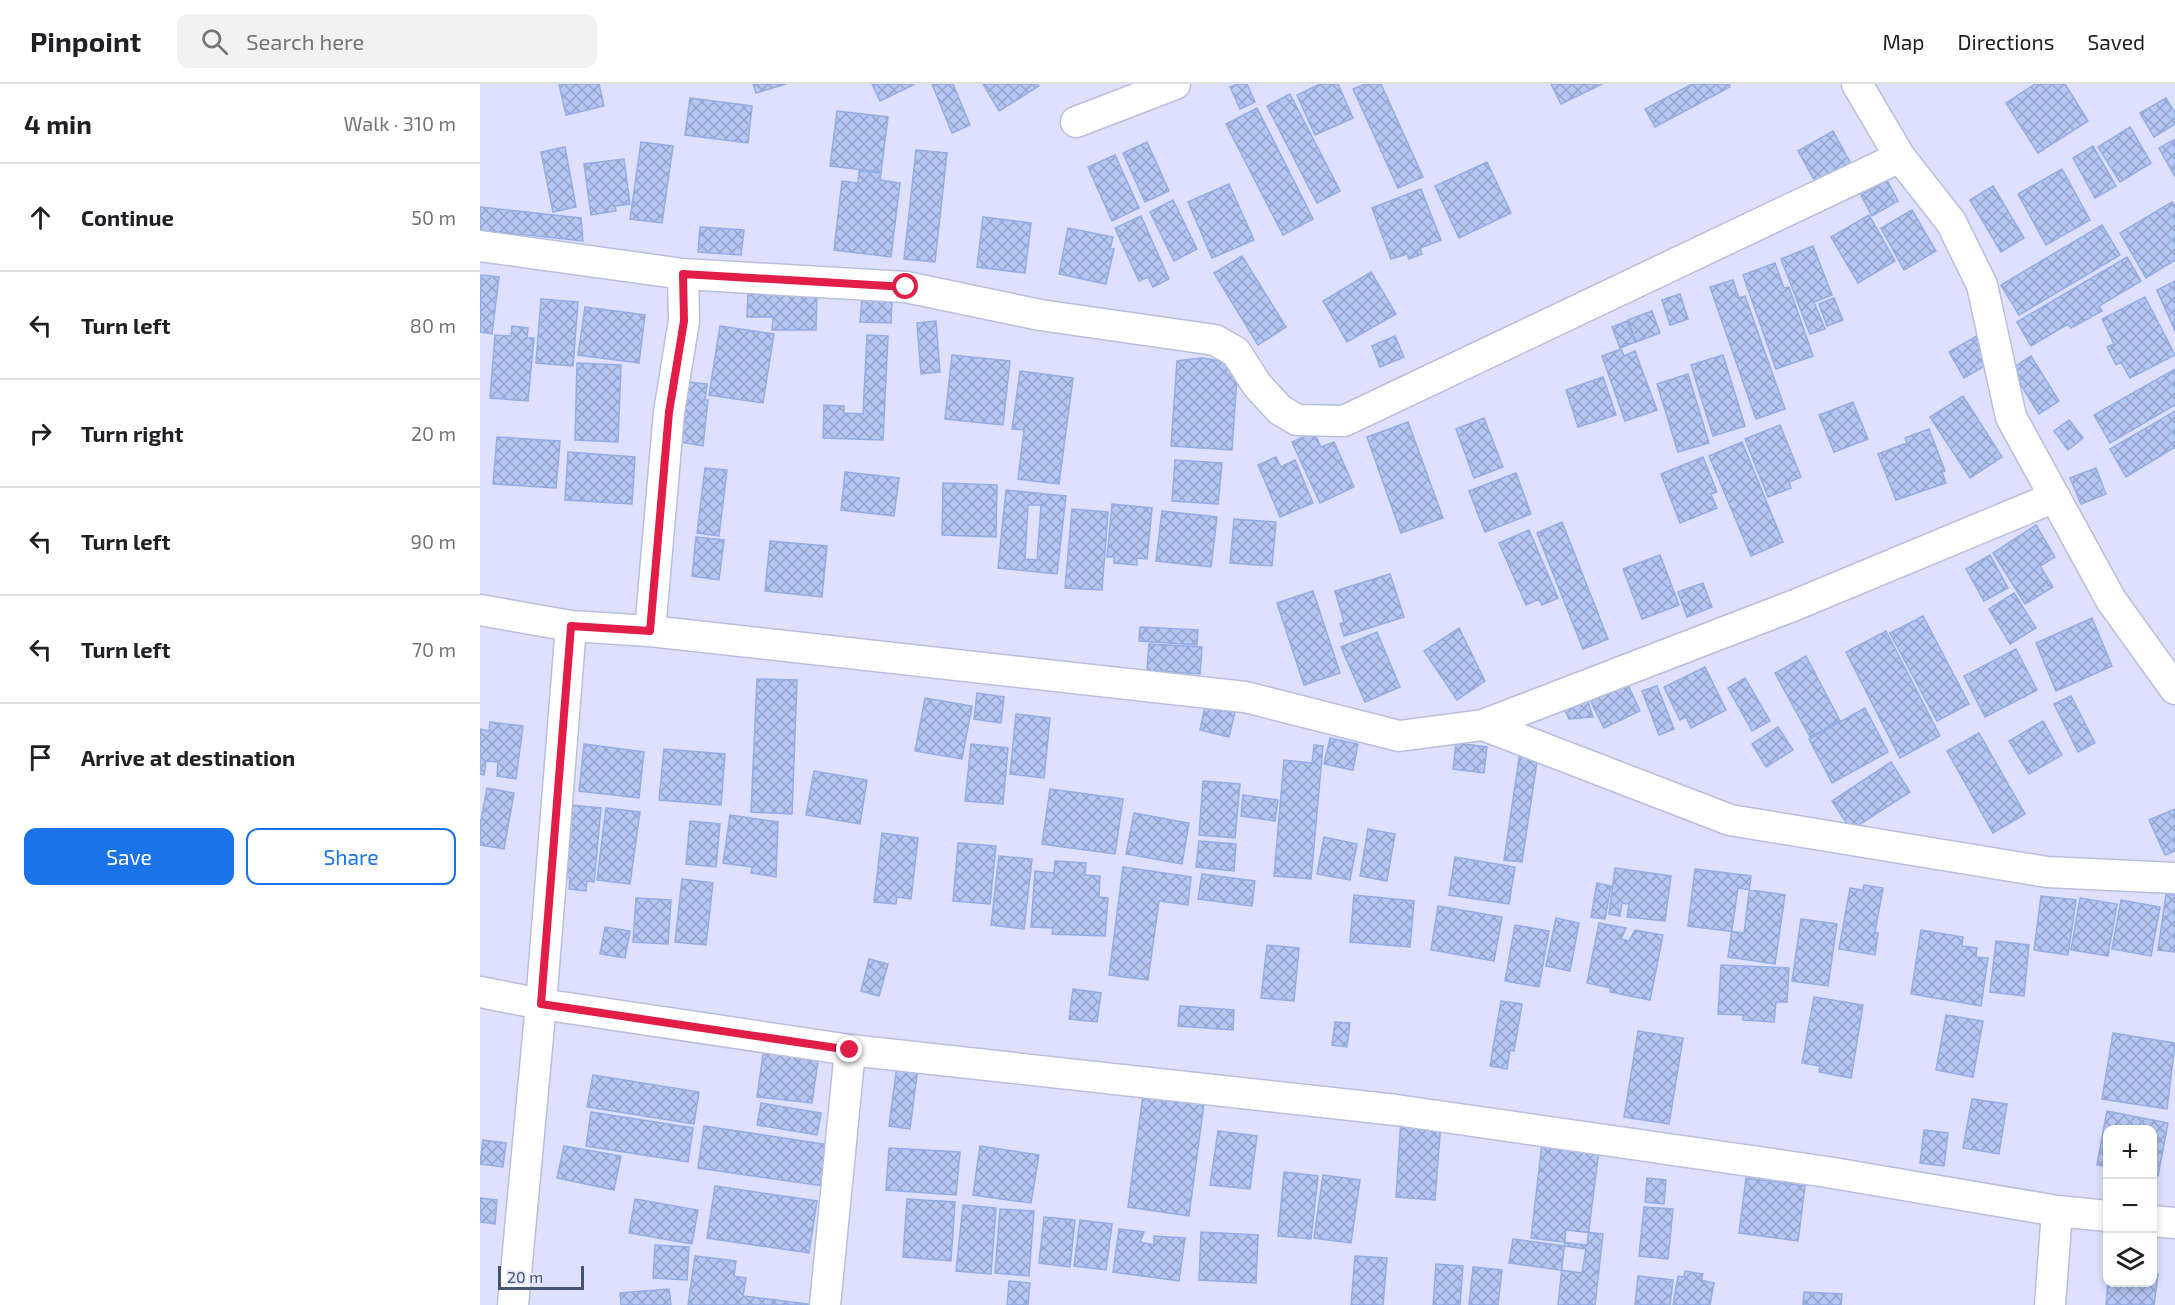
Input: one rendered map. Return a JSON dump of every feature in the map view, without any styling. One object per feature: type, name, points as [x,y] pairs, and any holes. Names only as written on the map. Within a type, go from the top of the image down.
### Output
[{"type":"street","points":[[1076,122],[1175,84]]},
{"type":"street","points":[[1857,84],[1900,157],[1951,222],[1982,285],[2011,417],[2111,600],[2175,689]]},
{"type":"street","points":[[480,246],[683,274],[906,287],[1040,315],[1215,340],[1236,352],[1257,385],[1280,410],[1297,420],[1344,421],[1900,157]]},
{"type":"street","points":[[650,631],[669,412],[684,321],[683,274]]},
{"type":"street","points":[[480,610],[571,626],[650,631],[1245,697],[1399,736],[1483,724],[1795,605],[2055,497]]},
{"type":"street","points":[[513,1305],[541,1004],[571,626]]},
{"type":"street","points":[[1483,724],[1730,820],[2047,872],[2175,878]]},
{"type":"street","points":[[480,992],[541,1004],[850,1050],[1396,1110],[1827,1172],[2057,1211],[2103,1216]]},
{"type":"street","points":[[825,1305],[850,1050]]},
{"type":"street","points":[[2050,1305],[2057,1211]]},
{"type":"street","points":[[2157,1221],[2175,1223]]},
{"type":"building","points":[[559,84],[599,84],[604,106],[566,115]]},
{"type":"building","points":[[753,84],[786,84],[756,93]]},
{"type":"building","points":[[872,84],[915,84],[880,101]]},
{"type":"building","points":[[932,84],[953,84],[970,125],[952,133]]},
{"type":"building","points":[[983,84],[1038,84],[1039,86],[999,111]]},
{"type":"building","points":[[1247,84],[1255,102],[1240,109],[1230,87]]},
{"type":"building","points":[[1320,84],[1338,84],[1353,118],[1315,135],[1297,95]]},
{"type":"building","points":[[1365,84],[1381,84],[1423,177],[1398,188],[1353,89]]},
{"type":"building","points":[[1551,84],[1602,84],[1561,104]]},
{"type":"building","points":[[1692,84],[1729,84],[1730,87],[1655,127],[1645,109]]},
{"type":"building","points":[[2035,84],[2065,84],[2088,121],[2038,153],[2006,103]]},
{"type":"building","points":[[1290,94],[1340,191],[1317,203],[1267,106]]},
{"type":"building","points":[[690,98],[752,106],[748,143],[685,135]]},
{"type":"building","points":[[2166,98],[2175,113],[2175,124],[2154,137],[2140,113]]},
{"type":"building","points":[[1257,108],[1313,219],[1283,235],[1226,124]]},
{"type":"building","points":[[837,111],[888,117],[881,172],[830,166]]},
{"type":"building","points":[[2130,127],[2151,163],[2120,182],[2098,147]]},
{"type":"building","points":[[1833,131],[1851,164],[1816,183],[1798,151]]},
{"type":"building","points":[[2175,139],[2175,177],[2159,148]]},
{"type":"building","points":[[641,142],[673,146],[662,223],[630,219]]},
{"type":"building","points":[[1147,142],[1169,191],[1145,202],[1123,153]]},
{"type":"building","points":[[2093,146],[2116,186],[2095,198],[2073,158]]},
{"type":"building","points":[[565,147],[576,207],[553,212],[541,152]]},
{"type":"building","points":[[916,150],[947,153],[935,262],[904,259]]},
{"type":"building","points":[[1115,155],[1139,208],[1112,221],[1088,167]]},
{"type":"building","points":[[624,159],[630,204],[615,206],[616,211],[591,215],[584,164]]},
{"type":"building","points":[[1487,162],[1511,213],[1459,238],[1435,186]]},
{"type":"building","points":[[2062,169],[2090,220],[2046,245],[2018,194]]},
{"type":"building","points":[[859,171],[881,173],[880,180],[900,183],[891,257],[834,250],[842,181],[858,183]]},
{"type":"building","points":[[1887,180],[1898,201],[1872,216],[1861,195]]},
{"type":"building","points":[[1229,184],[1254,240],[1212,258],[1188,202]]},
{"type":"building","points":[[1993,186],[2024,238],[2001,252],[1970,200]]},
{"type":"building","points":[[1421,189],[1441,240],[1420,248],[1422,254],[1409,259],[1407,254],[1391,259],[1372,208]]},
{"type":"building","points":[[1173,200],[1197,249],[1174,261],[1150,212]]},
{"type":"building","points":[[2172,202],[2175,206],[2175,260],[2146,278],[2120,233]]},
{"type":"building","points":[[480,207],[581,218],[583,241],[480,230]]},
{"type":"building","points":[[1912,210],[1936,251],[1904,270],[1881,228]]},
{"type":"building","points":[[1869,215],[1895,261],[1858,283],[1831,237]]},
{"type":"building","points":[[1141,216],[1169,279],[1153,287],[1148,277],[1139,281],[1115,228]]},
{"type":"building","points":[[983,217],[1031,223],[1025,273],[977,267]]},
{"type":"building","points":[[2102,225],[2120,255],[2019,315],[2001,285]]},
{"type":"building","points":[[700,227],[744,230],[741,255],[698,252]]},
{"type":"building","points":[[1068,228],[1113,237],[1110,249],[1114,249],[1106,284],[1059,274]]},
{"type":"building","points":[[1813,246],[1832,295],[1814,302],[1825,329],[1810,334],[1781,259]]},
{"type":"building","points":[[1242,256],[1286,327],[1258,345],[1214,273]]},
{"type":"building","points":[[2127,257],[2141,281],[2099,306],[2102,311],[2071,328],[2068,324],[2031,346],[2017,322]]},
{"type":"building","points":[[1775,263],[1784,288],[1789,287],[1813,356],[1776,369],[1743,275]]},
{"type":"building","points":[[1371,272],[1396,314],[1347,342],[1323,301]]},
{"type":"building","points":[[481,275],[499,277],[492,334],[480,332]]},
{"type":"building","points":[[1733,280],[1739,298],[1745,296],[1785,409],[1756,419],[1710,287]]},
{"type":"building","points":[[2175,281],[2175,331],[2157,290]]},
{"type":"building","points":[[748,294],[817,295],[816,330],[772,330],[773,317],[747,317]]},
{"type":"building","points":[[1680,294],[1688,319],[1670,325],[1662,300]]},
{"type":"building","points":[[2145,297],[2175,355],[2130,378],[2121,362],[2116,365],[2107,347],[2114,344],[2102,319]]},
{"type":"building","points":[[862,298],[892,300],[891,323],[860,322]]},
{"type":"building","points":[[1834,298],[1843,320],[1827,326],[1819,304]]},
{"type":"building","points":[[541,299],[578,302],[573,366],[536,363]]},
{"type":"building","points":[[585,307],[645,315],[639,363],[578,355]]},
{"type":"building","points":[[1652,311],[1660,333],[1636,342],[1628,320]]},
{"type":"building","points":[[936,321],[940,372],[921,374],[917,323]]},
{"type":"building","points":[[1627,321],[1635,342],[1620,348],[1612,327]]},
{"type":"building","points":[[512,326],[528,328],[527,338],[534,338],[528,401],[490,398],[495,335],[511,336]]},
{"type":"building","points":[[720,326],[774,334],[763,403],[709,395]]},
{"type":"building","points":[[1980,334],[1995,360],[1964,378],[1949,352]]},
{"type":"building","points":[[867,335],[888,336],[883,440],[823,438],[824,405],[844,406],[844,413],[863,414]]},
{"type":"building","points":[[1395,336],[1404,357],[1380,367],[1372,346]]},
{"type":"building","points":[[1621,349],[1624,356],[1635,351],[1657,410],[1625,421],[1602,356]]},
{"type":"building","points":[[952,355],[1010,361],[1003,425],[945,419]]},
{"type":"building","points":[[1723,355],[1745,426],[1713,436],[1691,365]]},
{"type":"building","points":[[2031,356],[2059,401],[2039,414],[2011,369]]},
{"type":"building","points":[[1202,358],[1238,364],[1232,450],[1171,446],[1177,361]]},
{"type":"building","points":[[577,363],[621,365],[618,442],[575,440]]},
{"type":"building","points":[[2175,369],[2175,405],[2110,443],[2094,415]]},
{"type":"building","points":[[1020,371],[1073,378],[1059,484],[1018,479],[1024,430],[1012,429]]},
{"type":"building","points":[[1688,374],[1709,443],[1678,452],[1657,384]]},
{"type":"building","points":[[1603,377],[1616,415],[1578,427],[1566,390]]},
{"type":"building","points":[[687,382],[707,384],[705,400],[708,400],[703,446],[679,442]]},
{"type":"building","points":[[1963,396],[2002,457],[1970,478],[1930,417]]},
{"type":"building","points":[[1853,402],[1868,439],[1834,452],[1819,415]]},
{"type":"building","points":[[2175,411],[2175,447],[2126,477],[2110,449]]},
{"type":"building","points":[[1484,418],[1503,467],[1474,478],[1456,429]]},
{"type":"building","points":[[2069,420],[2083,438],[2068,450],[2054,431]]},
{"type":"building","points":[[1408,422],[1443,518],[1401,533],[1367,437]]},
{"type":"building","points":[[1780,425],[1801,477],[1789,482],[1791,488],[1768,497],[1745,439]]},
{"type":"building","points":[[1929,429],[1945,471],[1942,472],[1946,483],[1896,500],[1878,454],[1907,443],[1905,438]]},
{"type":"building","points":[[1314,432],[1321,447],[1334,442],[1354,487],[1320,503],[1292,442]]},
{"type":"building","points":[[497,437],[560,441],[556,488],[493,484]]},
{"type":"building","points":[[1742,442],[1783,542],[1751,556],[1709,456]]},
{"type":"building","points":[[568,452],[635,457],[632,504],[565,500]]},
{"type":"building","points":[[1276,457],[1281,467],[1295,460],[1313,503],[1280,517],[1258,465]]},
{"type":"building","points":[[1703,457],[1717,492],[1711,494],[1717,508],[1680,523],[1661,474]]},
{"type":"building","points":[[1175,460],[1222,463],[1218,504],[1172,501]]},
{"type":"building","points":[[705,468],[727,470],[719,536],[697,533]]},
{"type":"building","points":[[2096,468],[2106,494],[2081,504],[2070,478]]},
{"type":"building","points":[[845,472],[899,478],[894,516],[841,510]]},
{"type":"building","points":[[1516,473],[1531,514],[1485,532],[1469,491]]},
{"type":"building","points":[[943,483],[997,485],[996,537],[942,535]]},
{"type":"building","points":[[1006,490],[1066,496],[1057,574],[998,568]],"holes":[[[1028,505],[1041,505],[1037,560],[1025,559]]]},
{"type":"building","points":[[1112,504],[1152,508],[1147,559],[1137,558],[1137,565],[1114,563],[1114,557],[1107,557]]},
{"type":"building","points":[[1072,509],[1108,512],[1102,590],[1065,588]]},
{"type":"building","points":[[1162,511],[1217,517],[1211,567],[1156,561]]},
{"type":"building","points":[[1234,519],[1276,522],[1272,566],[1230,563]]},
{"type":"building","points":[[1562,522],[1608,639],[1583,649],[1537,533]]},
{"type":"building","points":[[2036,525],[2055,557],[2040,566],[2053,587],[2025,604],[1993,553]]},
{"type":"building","points":[[1529,530],[1558,598],[1542,605],[1539,599],[1526,605],[1499,543]]},
{"type":"building","points":[[696,537],[724,540],[719,580],[692,576]]},
{"type":"building","points":[[770,541],[827,546],[822,597],[765,591]]},
{"type":"building","points":[[1660,555],[1679,605],[1642,619],[1623,569]]},
{"type":"building","points":[[1990,555],[2008,588],[1984,601],[1966,569]]},
{"type":"building","points":[[1390,574],[1404,617],[1344,636],[1340,624],[1344,622],[1335,591]]},
{"type":"building","points":[[1703,583],[1712,607],[1687,617],[1678,592]]},
{"type":"building","points":[[1313,591],[1340,673],[1304,685],[1277,603]]},
{"type":"building","points":[[2014,593],[2036,628],[2010,644],[1989,609]]},
{"type":"building","points":[[1923,616],[1969,704],[1937,721],[1890,633]]},
{"type":"building","points":[[2092,618],[2112,666],[2056,691],[2036,643]]},
{"type":"building","points":[[1140,627],[1198,630],[1197,645],[1139,641]]},
{"type":"building","points":[[1459,628],[1485,681],[1457,700],[1424,651]]},
{"type":"building","points":[[1886,631],[1940,736],[1900,758],[1846,652]]},
{"type":"building","points":[[1377,632],[1400,687],[1365,702],[1341,647]]},
{"type":"building","points":[[1149,644],[1202,647],[1200,674],[1147,670]]},
{"type":"building","points":[[2016,649],[2037,690],[1985,717],[1964,676]]},
{"type":"building","points":[[1806,656],[1840,721],[1810,737],[1775,673]]},
{"type":"building","points":[[1705,667],[1726,710],[1691,728],[1686,717],[1680,720],[1664,687]]},
{"type":"building","points":[[1745,678],[1770,721],[1752,731],[1728,688]]},
{"type":"building","points":[[757,679],[797,680],[792,814],[751,812]]},
{"type":"building","points":[[1627,683],[1640,711],[1604,728],[1590,700]]},
{"type":"building","points":[[1657,686],[1674,729],[1659,735],[1642,691]]},
{"type":"building","points":[[977,693],[1004,697],[1001,723],[974,719]]},
{"type":"building","points":[[2071,696],[2095,743],[2078,752],[2054,704]]},
{"type":"building","points":[[1207,697],[1237,703],[1229,737],[1200,730]]},
{"type":"building","points":[[925,698],[972,706],[962,759],[915,751]]},
{"type":"building","points":[[1587,699],[1593,717],[1569,719],[1563,707]]},
{"type":"building","points":[[1865,708],[1888,752],[1832,783],[1809,739]]},
{"type":"building","points":[[1016,714],[1050,718],[1044,778],[1010,774]]},
{"type":"building","points":[[2043,721],[2062,755],[2029,774],[2009,741]]},
{"type":"building","points":[[490,722],[523,726],[516,779],[497,776],[498,762],[486,761],[484,775],[480,774],[480,729],[489,731]]},
{"type":"building","points":[[1778,727],[1793,750],[1766,767],[1752,744]]},
{"type":"building","points":[[1979,733],[2025,814],[1993,833],[1947,751]]},
{"type":"building","points":[[1330,738],[1358,744],[1353,770],[1324,764]]},
{"type":"building","points":[[1456,743],[1487,747],[1484,773],[1453,769]]},
{"type":"building","points":[[584,744],[644,752],[639,798],[579,791]]},
{"type":"building","points":[[971,744],[1008,748],[1003,804],[965,801]]},
{"type":"building","points":[[1314,745],[1323,746],[1311,879],[1274,876],[1284,760],[1312,763]]},
{"type":"building","points":[[664,749],[725,754],[721,805],[659,800]]},
{"type":"building","points":[[1520,752],[1538,755],[1522,862],[1504,860]]},
{"type":"building","points":[[1891,762],[1910,792],[1851,830],[1832,801]]},
{"type":"building","points":[[814,771],[867,780],[860,824],[806,815]]},
{"type":"building","points":[[1203,781],[1240,784],[1235,838],[1199,835]]},
{"type":"building","points":[[487,788],[514,793],[504,849],[480,845],[480,825]]},
{"type":"building","points":[[1050,789],[1123,799],[1115,854],[1042,844]]},
{"type":"building","points":[[1243,795],[1278,800],[1275,821],[1241,816]]},
{"type":"building","points":[[570,805],[601,808],[594,882],[587,881],[586,891],[569,889],[570,878],[563,877]]},
{"type":"building","points":[[606,808],[640,812],[630,884],[597,880]]},
{"type":"building","points":[[2175,809],[2175,851],[2165,855],[2149,820]]},
{"type":"building","points":[[1134,813],[1189,823],[1182,864],[1126,854]]},
{"type":"building","points":[[730,815],[778,822],[776,877],[751,873],[752,867],[723,863]]},
{"type":"building","points":[[690,821],[720,824],[716,867],[686,864]]},
{"type":"building","points":[[1368,829],[1395,834],[1387,881],[1360,876]]},
{"type":"building","points":[[882,833],[918,838],[911,899],[897,897],[896,904],[874,902]]},
{"type":"building","points":[[1324,837],[1357,844],[1350,880],[1317,874]]},
{"type":"building","points":[[1199,841],[1236,844],[1234,871],[1196,867]]},
{"type":"building","points":[[958,843],[996,846],[990,904],[953,901]]},
{"type":"building","points":[[999,856],[1032,859],[1024,929],[991,925]]},
{"type":"building","points":[[1455,857],[1515,867],[1509,904],[1449,895]]},
{"type":"building","points":[[1055,861],[1086,863],[1085,875],[1100,876],[1099,897],[1108,898],[1105,936],[1052,934],[1053,928],[1031,927],[1035,871],[1054,873]]},
{"type":"building","points":[[1123,867],[1191,877],[1188,905],[1159,901],[1148,980],[1109,975]]},
{"type":"building","points":[[1615,868],[1671,876],[1665,921],[1627,917],[1629,904],[1622,903],[1620,916],[1609,914]]},
{"type":"building","points":[[1695,869],[1751,876],[1744,933],[1688,926]]},
{"type":"building","points":[[1202,874],[1255,881],[1252,906],[1198,899]]},
{"type":"building","points":[[682,879],[713,883],[706,945],[675,942]]},
{"type":"building","points":[[1597,883],[1611,886],[1605,919],[1591,917]]},
{"type":"building","points":[[1864,885],[1883,888],[1875,932],[1878,933],[1875,955],[1839,949],[1850,888],[1863,890]]},
{"type":"building","points":[[1738,888],[1785,895],[1775,964],[1728,957]]},
{"type":"building","points":[[2166,894],[2175,895],[2175,952],[2158,950]]},
{"type":"building","points":[[1354,895],[1414,901],[1410,947],[1350,942]]},
{"type":"building","points":[[2041,896],[2076,900],[2068,955],[2034,950]]},
{"type":"building","points":[[636,898],[671,900],[668,944],[633,942]]},
{"type":"building","points":[[2080,898],[2117,904],[2108,956],[2071,950]]},
{"type":"building","points":[[2121,900],[2160,907],[2151,956],[2112,949]]},
{"type":"building","points":[[1438,906],[1502,917],[1494,961],[1431,950]]},
{"type":"building","points":[[1556,918],[1579,923],[1570,971],[1546,966]]},
{"type":"building","points":[[1801,919],[1837,924],[1828,986],[1792,981]]},
{"type":"building","points":[[1599,923],[1626,928],[1621,939],[1629,941],[1635,930],[1663,935],[1650,1000],[1610,992],[1611,988],[1587,983]]},
{"type":"building","points":[[1515,925],[1549,931],[1539,987],[1505,981]]},
{"type":"building","points":[[605,927],[630,931],[625,958],[600,954]]},
{"type":"building","points":[[1921,930],[1963,937],[1962,946],[1977,948],[1976,957],[1988,958],[1981,1006],[1911,994]]},
{"type":"building","points":[[1996,941],[2029,945],[2024,996],[1990,992]]},
{"type":"building","points":[[1267,945],[1299,948],[1294,1001],[1261,998]]},
{"type":"building","points":[[869,959],[888,964],[879,996],[861,991]]},
{"type":"building","points":[[1721,965],[1789,968],[1787,1002],[1776,1002],[1774,1022],[1743,1020],[1743,1015],[1718,1014]]},
{"type":"building","points":[[1073,989],[1101,993],[1097,1022],[1069,1019]]},
{"type":"building","points":[[1814,997],[1863,1005],[1851,1078],[1819,1072],[1820,1066],[1802,1063]]},
{"type":"building","points":[[1501,1001],[1522,1004],[1514,1051],[1510,1050],[1507,1069],[1490,1066]]},
{"type":"building","points":[[1180,1006],[1234,1010],[1233,1030],[1178,1026]]},
{"type":"building","points":[[1946,1015],[1983,1021],[1973,1077],[1936,1070]]},
{"type":"building","points":[[1335,1022],[1350,1023],[1347,1047],[1332,1045]]},
{"type":"building","points":[[1638,1031],[1683,1038],[1669,1124],[1624,1117]]},
{"type":"building","points":[[2113,1033],[2175,1043],[2167,1109],[2102,1099]]},
{"type":"building","points":[[764,1047],[819,1054],[812,1103],[757,1097]]},
{"type":"building","points":[[898,1057],[919,1059],[910,1129],[889,1126]]},
{"type":"building","points":[[593,1075],[699,1092],[694,1124],[587,1107]]},
{"type":"building","points":[[1143,1095],[1204,1103],[1189,1216],[1128,1207]]},
{"type":"building","points":[[1972,1099],[2007,1104],[1999,1154],[1963,1148]]},
{"type":"building","points":[[761,1103],[821,1113],[817,1135],[757,1125]]},
{"type":"building","points":[[2107,1111],[2168,1123],[2158,1176],[2157,1125],[2104,1125]]},
{"type":"building","points":[[591,1112],[693,1128],[688,1162],[586,1146]]},
{"type":"building","points":[[1401,1119],[1441,1122],[1435,1200],[1396,1197]]},
{"type":"building","points":[[704,1126],[829,1145],[823,1186],[698,1168]]},
{"type":"building","points":[[1924,1130],[1948,1133],[1944,1166],[1920,1163]]},
{"type":"building","points":[[1218,1131],[1257,1136],[1250,1189],[1210,1185]]},
{"type":"building","points":[[2103,1133],[2103,1166],[2097,1165]]},
{"type":"building","points":[[1543,1135],[1600,1142],[1587,1245],[1531,1238]]},
{"type":"building","points":[[483,1140],[506,1143],[503,1167],[480,1164]]},
{"type":"building","points":[[564,1146],[621,1156],[614,1190],[557,1178]]},
{"type":"building","points":[[980,1146],[1039,1155],[1031,1203],[973,1195]]},
{"type":"building","points":[[889,1148],[960,1152],[956,1195],[886,1190]]},
{"type":"building","points":[[1284,1172],[1318,1176],[1311,1239],[1278,1236]]},
{"type":"building","points":[[1323,1175],[1360,1180],[1351,1243],[1314,1238]]},
{"type":"building","points":[[1647,1178],[1666,1180],[1664,1204],[1645,1202]]},
{"type":"building","points":[[1746,1178],[1805,1186],[1798,1241],[1739,1233]]},
{"type":"building","points":[[715,1186],[817,1201],[809,1253],[707,1238]]},
{"type":"building","points":[[480,1198],[497,1200],[495,1224],[480,1222]]},
{"type":"building","points":[[635,1199],[698,1210],[692,1244],[629,1233]]},
{"type":"building","points":[[907,1199],[955,1202],[951,1261],[903,1257]]},
{"type":"building","points":[[963,1205],[996,1208],[991,1274],[956,1271]]},
{"type":"building","points":[[1644,1207],[1673,1209],[1668,1259],[1639,1256]]},
{"type":"building","points":[[1000,1209],[1034,1211],[1029,1276],[995,1273]]},
{"type":"building","points":[[1044,1217],[1075,1220],[1070,1267],[1039,1263]]},
{"type":"building","points":[[1080,1220],[1112,1224],[1106,1270],[1074,1266]]},
{"type":"building","points":[[1119,1229],[1144,1232],[1140,1242],[1154,1245],[1154,1236],[1185,1238],[1179,1281],[1113,1272]]},
{"type":"building","points":[[1566,1230],[1603,1234],[1595,1305],[1558,1305]]},
{"type":"building","points":[[1201,1232],[1258,1235],[1256,1283],[1199,1280]]},
{"type":"building","points":[[1513,1239],[1586,1249],[1582,1273],[1509,1263]]},
{"type":"building","points":[[655,1245],[689,1247],[687,1280],[653,1278]]},
{"type":"building","points":[[695,1256],[736,1261],[734,1276],[746,1278],[743,1296],[816,1305],[688,1305]]},
{"type":"building","points":[[1355,1256],[1387,1258],[1383,1305],[1351,1305]]},
{"type":"building","points":[[1436,1264],[1463,1266],[1460,1305],[1433,1305]]},
{"type":"building","points":[[1473,1267],[1502,1270],[1498,1305],[1469,1305]]},
{"type":"building","points":[[1685,1271],[1703,1274],[1701,1280],[1714,1283],[1710,1305],[1673,1305],[1678,1276],[1684,1277]]},
{"type":"building","points":[[1638,1276],[1673,1280],[1670,1305],[1635,1305]]},
{"type":"building","points":[[1009,1281],[1030,1283],[1028,1305],[1007,1305]]},
{"type":"building","points":[[2108,1287],[2156,1287],[2154,1305],[2106,1305]]},
{"type":"building","points":[[669,1289],[671,1305],[621,1305],[620,1293]]},
{"type":"building","points":[[1804,1292],[1842,1294],[1841,1305],[1803,1305]]},
{"type":"route","points":[[850,1050],[541,1004],[571,626],[650,631],[669,412],[684,321],[683,274],[906,287]]}]
